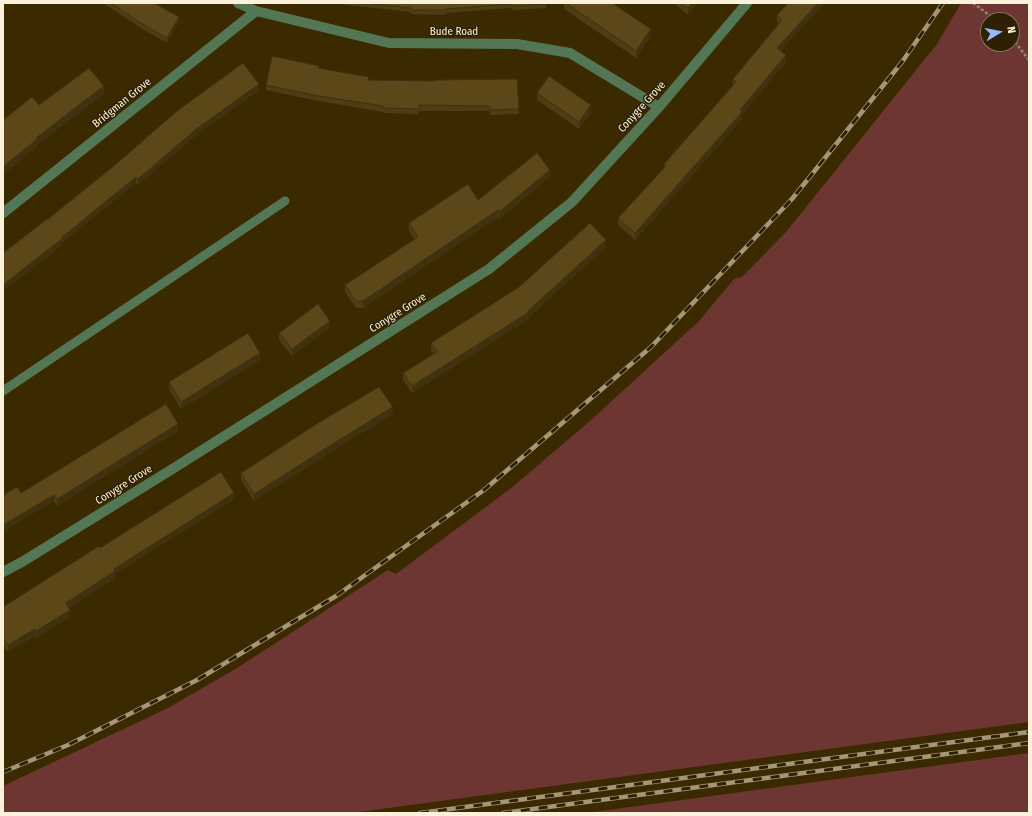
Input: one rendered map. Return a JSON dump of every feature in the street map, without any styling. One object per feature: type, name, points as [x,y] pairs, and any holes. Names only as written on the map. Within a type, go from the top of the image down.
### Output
[{"type":"street","name":"Bude Road","points":[[238,3],[256,11],[389,43],[517,44],[570,54],[659,107]]},
{"type":"street","name":"Conygre Grove","points":[[3,572],[22,562],[174,468],[489,269],[572,202],[659,107],[747,3]]},
{"type":"street","name":"Bridgman Grove","points":[[3,213],[256,11]]},
{"type":"lane","points":[[3,391],[285,201]]},
{"type":"path","points":[[973,3],[985,12]]},
{"type":"path","points":[[1020,48],[1029,60]]},
{"type":"shaded area","points":[[961,3],[1029,3],[1029,722],[351,813],[3,813],[3,786],[168,708],[237,668],[388,570],[396,574],[510,489],[590,421],[699,321],[734,279],[742,277],[786,232],[937,44]]},
{"type":"shaded area","points":[[1029,753],[1029,813],[586,813]]},
{"type":"building","points":[[111,3],[154,3],[179,17],[167,38]]},
{"type":"building","points":[[369,3],[546,4],[512,6],[512,4],[445,10],[411,10],[411,8]]},
{"type":"building","points":[[566,3],[612,3],[651,29],[636,51]]},
{"type":"building","points":[[682,3],[692,3],[688,8]]},
{"type":"building","points":[[788,3],[818,3],[777,48],[786,55],[740,110],[742,112],[635,233],[618,218],[666,166],[664,164],[736,82],[733,79],[782,20],[777,15]]},
{"type":"building","points":[[272,56],[319,66],[318,68],[369,77],[368,80],[435,81],[517,79],[519,109],[490,110],[490,106],[419,105],[419,109],[383,108],[383,106],[313,95],[266,85]]},
{"type":"building","points":[[243,63],[259,84],[195,130],[138,179],[136,177],[62,237],[63,238],[3,285],[3,253],[115,165],[177,111]]},
{"type":"building","points":[[89,68],[104,86],[36,138],[37,139],[3,167],[3,120],[32,97],[39,105]]},
{"type":"building","points":[[549,76],[591,105],[579,122],[537,93]]},
{"type":"building","points":[[537,153],[550,170],[499,212],[498,210],[363,301],[356,301],[345,285],[418,237],[409,223],[468,184],[478,200]]},
{"type":"building","points":[[590,223],[606,240],[528,311],[529,312],[412,386],[403,373],[437,352],[431,343],[519,287]]},
{"type":"building","points":[[318,304],[330,321],[292,349],[279,333]]},
{"type":"building","points":[[248,333],[260,353],[181,402],[169,382]]},
{"type":"building","points":[[379,387],[393,407],[254,494],[241,473],[318,423]]},
{"type":"building","points":[[166,404],[178,424],[57,499],[54,495],[3,525],[3,495],[17,487],[21,493]]},
{"type":"building","points":[[221,472],[234,493],[114,569],[115,571],[66,603],[70,610],[36,631],[35,629],[8,645],[3,639],[3,607],[99,546],[100,548]]},
{"type":"railway","points":[[3,772],[68,745],[197,680],[336,596],[484,490],[651,347],[792,199],[902,62],[943,3]]},
{"type":"railway","points":[[420,813],[1029,732]]},
{"type":"railway","points":[[503,813],[1029,743]]}]
